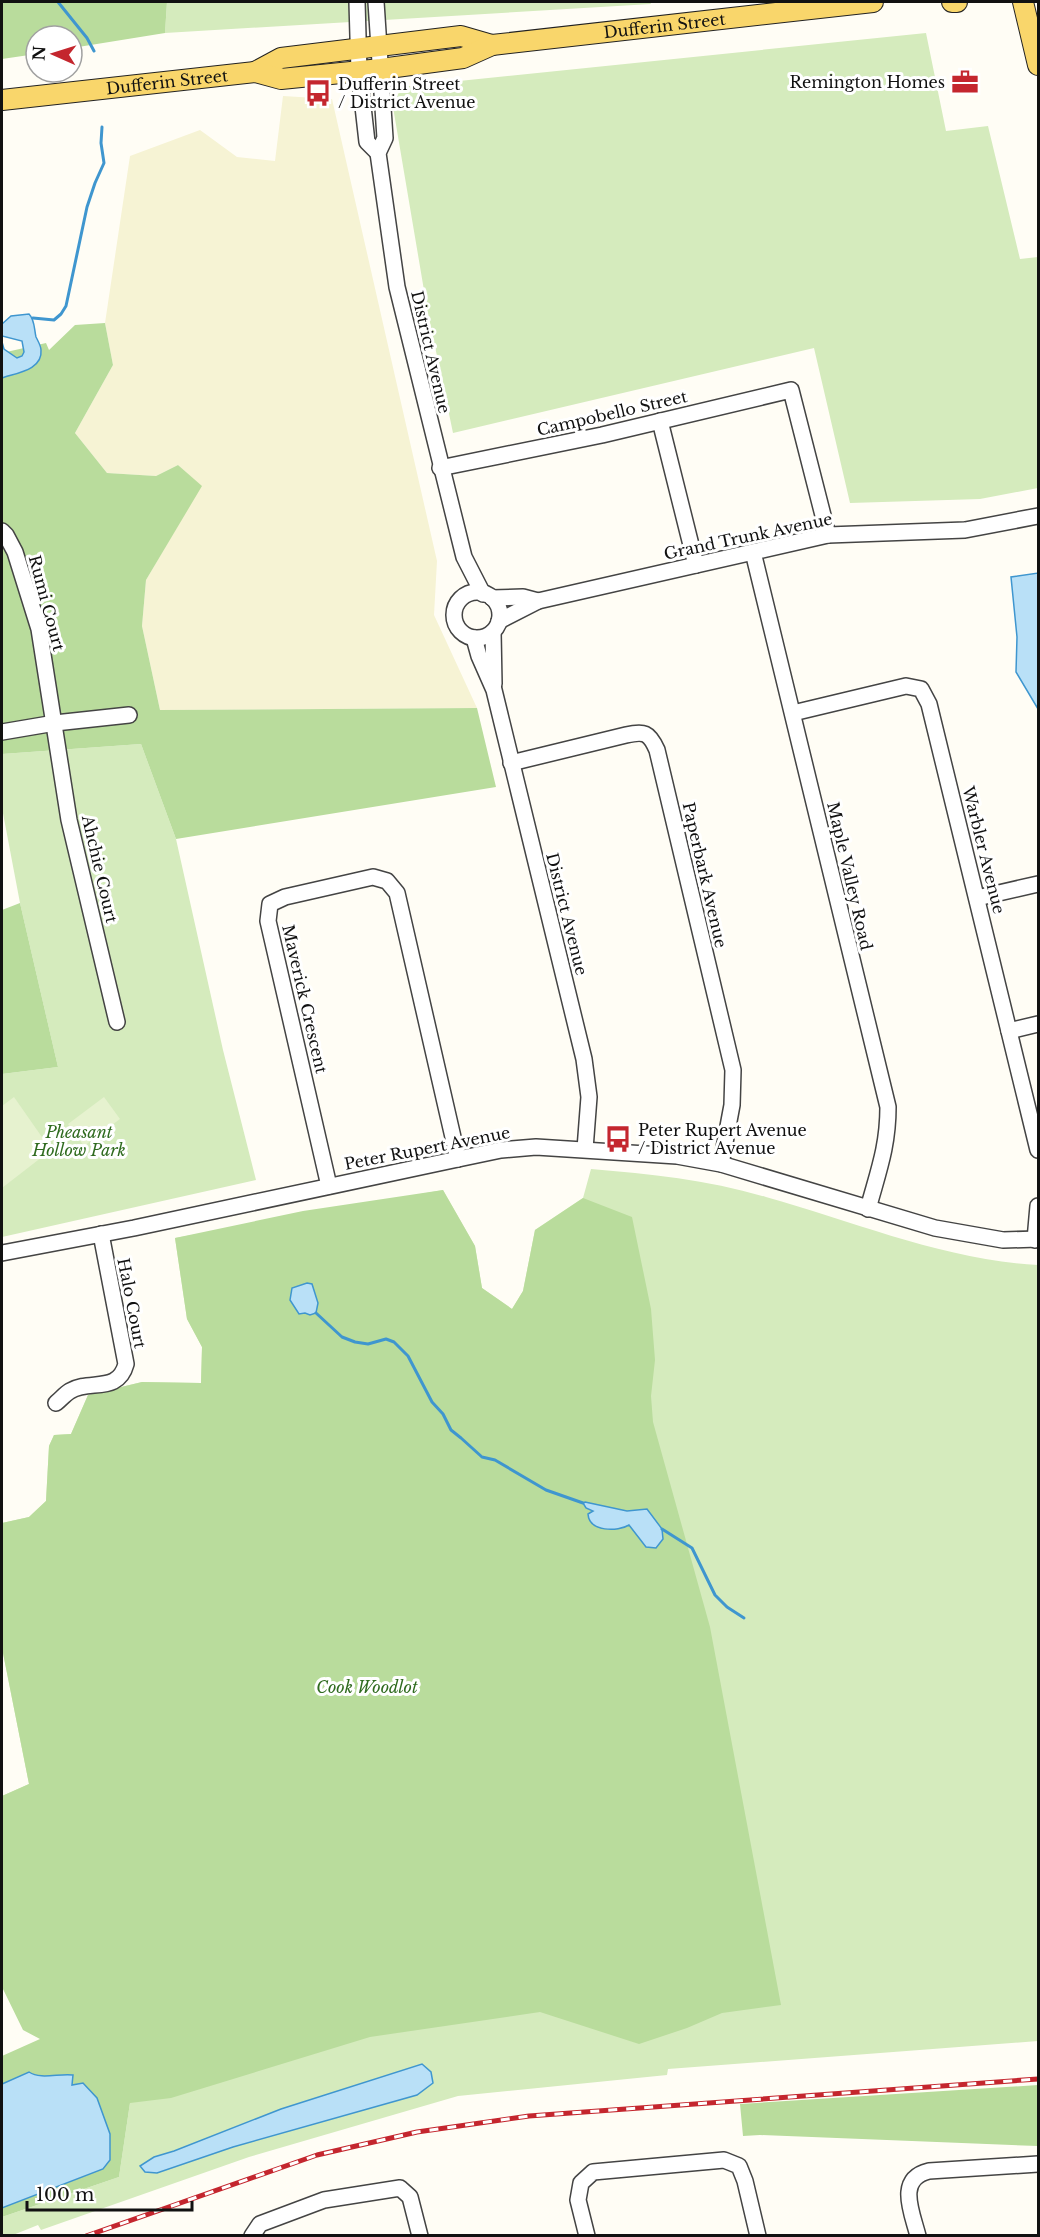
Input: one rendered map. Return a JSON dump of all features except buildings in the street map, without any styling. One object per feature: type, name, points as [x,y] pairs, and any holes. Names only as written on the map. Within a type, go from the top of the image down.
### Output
[{"type":"main road","name":"Dufferin Street","points":[[3,101],[255,72],[281,79],[381,69],[462,58],[492,45],[873,2]]},
{"type":"main road","points":[[951,2],[957,2]]},
{"type":"main road","points":[[1023,2],[1038,65]]},
{"type":"main road","name":"Dufferin Street","points":[[255,72],[281,58],[461,36],[492,45]]},
{"type":"street","name":"District Avenue","points":[[357,2],[359,71],[367,142],[378,153]]},
{"type":"street","name":"District Avenue","points":[[376,2],[385,138],[378,153],[397,287],[440,468],[464,557],[488,596]]},
{"type":"street","name":"Campobello Street","points":[[440,468],[792,390],[828,535]]},
{"type":"street","points":[[660,421],[696,565]]},
{"type":"street","name":"Grand Trunk Avenue","points":[[496,627],[538,601],[828,535],[965,530],[1038,516]]},
{"type":"street","name":"Rumi Court","points":[[2,531],[15,552],[34,611],[55,723]]},
{"type":"street","name":"Maple Valley Road","points":[[753,552],[888,1107],[888,1133],[882,1165],[868,1209]]},
{"type":"street","name":"District Avenue","points":[[464,557],[462,588],[464,597]]},
{"type":"street","points":[[470,594],[488,596],[499,609],[496,627],[487,636],[474,638],[463,633],[456,623],[455,608],[464,597],[470,594]]},
{"type":"street","name":"Grand Trunk Avenue","points":[[488,596],[524,597],[538,601]]},
{"type":"street","name":"District Avenue","points":[[494,690],[496,627]]},
{"type":"street","name":"District Avenue","points":[[474,638],[494,690],[584,1059],[589,1097],[585,1149]]},
{"type":"street","name":"Warbler Avenue","points":[[792,712],[906,686],[921,689],[929,704],[1038,1150]]},
{"type":"street","points":[[2,732],[55,723],[129,715]]},
{"type":"street","name":"Ahchie Court","points":[[55,723],[69,820],[117,1022]]},
{"type":"street","name":"Paperbark Avenue","points":[[511,763],[641,732],[652,738],[657,750],[733,1070],[732,1105],[721,1164]]},
{"type":"street","name":"Maverick Crescent","points":[[329,1186],[268,921],[270,904],[285,897],[373,878],[387,881],[397,893],[458,1159]]},
{"type":"street","points":[[977,898],[1038,884]]},
{"type":"street","points":[[1010,1030],[1038,1024]]},
{"type":"street","name":"Peter Rupert Avenue","points":[[2,1253],[501,1150],[536,1147],[677,1156],[721,1164],[934,1228],[1003,1240],[1037,1240]]},
{"type":"street","points":[[1037,1240],[1038,1206]]},
{"type":"street","name":"Halo Court","points":[[56,1403],[71,1390],[114,1382],[123,1374],[126,1364],[101,1234]]},
{"type":"street","points":[[586,2235],[578,2200],[581,2183],[593,2172],[724,2160],[739,2166],[745,2181],[758,2235]]},
{"type":"street","points":[[918,2235],[909,2184],[917,2174],[929,2171],[1038,2164]]},
{"type":"street","points":[[252,2235],[260,2224],[324,2200],[400,2187],[410,2197],[420,2235]]},
{"type":"shaded area","points":[[283,96],[332,99],[437,561],[434,615],[477,708],[160,710],[142,626],[146,580],[201,486],[178,465],[156,476],[107,473],[75,433],[113,365],[105,323],[130,156],[200,130],[237,157],[275,161]]},
{"type":"green space","points":[[2,2],[167,2],[165,33],[84,46],[84,24],[24,24],[24,56],[2,59]]},
{"type":"green space","points":[[167,2],[650,2],[651,4],[165,33]]},
{"type":"green space","points":[[926,33],[946,131],[988,126],[1020,259],[1038,257],[1038,488],[980,499],[850,503],[814,348],[453,433],[427,308],[393,107],[401,87]]},
{"type":"green space","points":[[105,323],[113,365],[75,433],[107,473],[156,476],[178,465],[202,486],[146,580],[142,626],[160,710],[477,708],[496,787],[176,839],[141,744],[2,754],[2,353],[46,343],[49,350],[75,325]]},
{"type":"green space","name":"Pheasant Hollow Park","points":[[141,744],[176,839],[223,1050],[256,1180],[2,1237],[2,1074],[58,1067],[20,903],[2,808],[2,754]]},
{"type":"green space","points":[[20,903],[58,1067],[2,1074],[2,910]]},
{"type":"green space","points":[[14,1097],[51,1150],[2,1188],[2,1106]]},
{"type":"green space","points":[[104,1097],[120,1119],[84,1146],[68,1124]]},
{"type":"green space","name":"Cook Woodlot","points":[[591,1169],[723,1186],[934,1248],[1003,1262],[1038,1265],[1038,2041],[668,2069],[667,2075],[458,2096],[249,2157],[41,2230],[38,2225],[13,2235],[2,2235],[2,2217],[119,2177],[130,2103],[2,1987],[2,1796],[29,1784],[2,1648],[2,1523],[29,1517],[46,1501],[49,1446],[54,1435],[71,1434],[88,1395],[142,1382],[201,1383],[202,1347],[187,1319],[175,1238],[443,1190],[475,1246],[482,1288],[512,1309],[523,1291],[535,1230],[583,1198]]},
{"type":"green space","name":"Cook Woodlot","points":[[443,1190],[475,1246],[482,1288],[512,1309],[523,1291],[535,1230],[583,1198],[632,1217],[651,1309],[655,1360],[651,1396],[653,1422],[710,1627],[781,2005],[722,2013],[687,2028],[639,2044],[540,2012],[370,2037],[171,2098],[130,2103],[119,2177],[2,2217],[2,2056],[40,2039],[23,2030],[2,1987],[2,1796],[29,1784],[2,1648],[2,1523],[29,1517],[46,1501],[49,1446],[54,1435],[71,1434],[88,1395],[142,1382],[201,1383],[202,1347],[187,1319],[175,1238],[303,1211]]},
{"type":"green space","points":[[1038,2085],[1038,2146],[743,2136],[740,2104]]},
{"type":"water","points":[[29,314],[41,350],[38,362],[28,370],[2,378],[2,342],[4,349],[17,358],[24,352],[22,341],[2,336],[2,324],[11,316]]},
{"type":"water","points":[[1038,573],[1038,709],[1016,672],[1017,637],[1011,577]]},
{"type":"water","points":[[307,1283],[312,1284],[318,1303],[316,1313],[310,1315],[299,1314],[290,1300],[292,1288]]},
{"type":"water","points":[[583,1503],[627,1511],[647,1509],[662,1529],[663,1539],[656,1548],[646,1547],[629,1525],[618,1529],[599,1527],[590,1520],[588,1514],[593,1511],[586,1508]]},
{"type":"water","points":[[422,2064],[431,2072],[433,2083],[417,2095],[233,2147],[157,2173],[145,2172],[140,2166],[154,2157],[281,2109]]},
{"type":"water","points":[[29,2072],[39,2076],[73,2075],[72,2085],[83,2083],[97,2098],[110,2134],[110,2160],[103,2169],[2,2208],[2,2084]]},
{"type":"waterway","points":[[58,2],[87,38],[94,51]]},
{"type":"waterway","points":[[33,318],[54,320],[66,306],[87,207],[104,163],[101,143],[102,127]]},
{"type":"waterway","points":[[316,1313],[342,1337],[355,1342],[368,1344],[386,1339],[394,1342],[408,1356],[432,1402],[443,1414],[451,1430],[482,1457],[495,1460],[546,1490],[583,1503]]},
{"type":"waterway","points":[[662,1529],[692,1548],[715,1595],[727,1607],[744,1618]]},
{"type":"railway","points":[[86,2236],[317,2155],[417,2132],[529,2116],[1038,2079]]},
{"type":"place","name":"Remington Homes","points":[[965,82]]},
{"type":"place","name":"Dufferin Street / District Avenue","points":[[318,93]]},
{"type":"place","name":"Peter Rupert Avenue / District Avenue","points":[[618,1139]]}]
